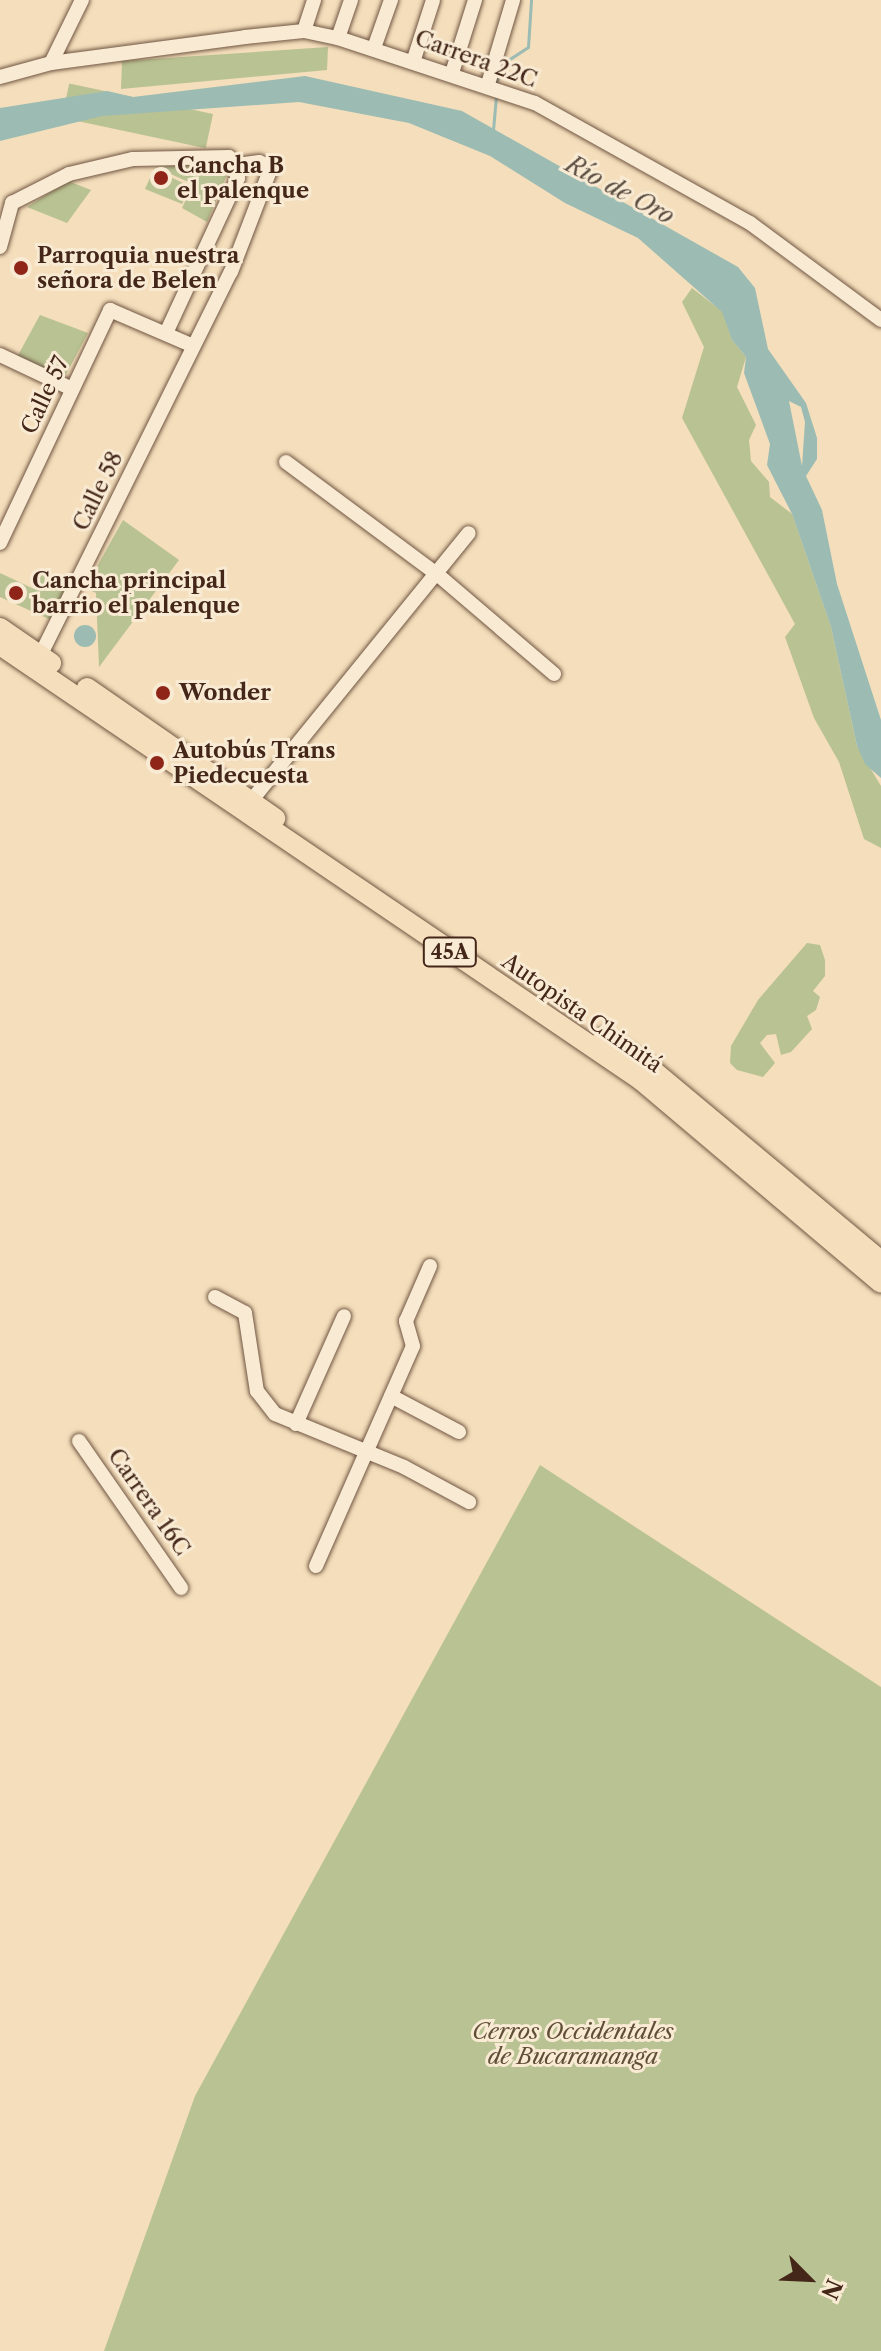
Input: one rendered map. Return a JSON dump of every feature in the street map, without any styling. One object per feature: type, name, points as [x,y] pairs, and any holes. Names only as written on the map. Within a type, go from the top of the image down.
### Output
[{"type":"highway","name":"Autopista Chimitá","points":[[0,628],[251,801],[650,1068],[881,1261]]},
{"type":"highway","name":"Autopista Chimitá","points":[[0,645],[641,1080],[881,1283]]},
{"type":"street","points":[[51,63],[82,0]]},
{"type":"street","points":[[304,31],[314,0]]},
{"type":"street","points":[[338,38],[351,0]]},
{"type":"street","points":[[374,48],[391,0]]},
{"type":"street","points":[[414,59],[433,0]]},
{"type":"street","points":[[452,73],[475,0]]},
{"type":"street","points":[[488,84],[513,0]]},
{"type":"street","name":"Carrera 22C","points":[[0,77],[51,63],[304,31],[338,38],[414,59],[535,103],[750,223],[879,316]]},
{"type":"street","points":[[0,247],[12,203],[69,174],[133,159],[233,161],[238,178],[166,333],[191,345]]},
{"type":"street","name":"Calle 58","points":[[40,656],[191,345],[231,272],[271,168],[259,162],[233,161]]},
{"type":"street","name":"Calle 57","points":[[0,543],[110,310],[166,333]]},
{"type":"street","points":[[0,355],[72,389]]},
{"type":"street","points":[[286,462],[437,574],[554,674]]},
{"type":"street","points":[[251,801],[469,533]]},
{"type":"street","points":[[316,1566],[413,1346],[406,1321],[430,1266]]},
{"type":"street","points":[[215,1297],[237,1306],[249,1321],[262,1403],[296,1424],[366,1455],[404,1467],[469,1502]]},
{"type":"street","points":[[296,1424],[344,1316]]},
{"type":"street","points":[[391,1396],[459,1432]]},
{"type":"street","name":"Carrera 16C","points":[[79,1441],[181,1588]]},
{"type":"green space","points":[[328,47],[327,70],[121,89],[122,61]]},
{"type":"green space","points":[[69,83],[213,114],[206,148],[62,118]]},
{"type":"green space","points":[[232,163],[207,222],[182,208],[193,184],[155,167]]},
{"type":"green space","name":"Cancha B el palenque","points":[[154,169],[191,187],[182,204],[145,189]]},
{"type":"green space","points":[[68,181],[91,190],[67,223],[27,207]]},
{"type":"green space","points":[[692,288],[723,312],[732,340],[746,357],[737,387],[756,425],[749,440],[751,461],[769,482],[770,497],[792,514],[831,627],[857,746],[881,786],[881,848],[864,839],[839,762],[814,718],[785,637],[795,624],[682,418],[704,347],[682,302]]},
{"type":"green space","points":[[40,315],[88,333],[63,380],[17,357]]},
{"type":"green space","points":[[123,520],[179,560],[99,667],[96,593],[85,588]]},
{"type":"green space","points":[[0,573],[34,589],[42,573],[68,585],[51,620],[0,597]]},
{"type":"green space","points":[[807,943],[820,945],[825,960],[825,976],[813,991],[820,997],[816,1010],[807,1016],[812,1029],[791,1052],[781,1055],[776,1034],[767,1035],[760,1043],[775,1063],[763,1077],[737,1070],[730,1063],[731,1046],[758,1000]]},
{"type":"green space","name":"Cerros Occidentales de Bucaramanga","points":[[540,1465],[881,1687],[881,2351],[104,2351],[195,2096]]},
{"type":"water","points":[[305,76],[462,111],[738,267],[755,288],[768,349],[806,403],[817,438],[817,459],[806,476],[822,510],[837,584],[881,720],[881,778],[865,764],[857,746],[831,627],[792,514],[767,465],[770,444],[744,373],[746,357],[732,340],[722,312],[638,238],[565,203],[490,156],[409,123],[299,102],[102,116],[0,141],[0,108],[107,91],[133,97]],"holes":[[[789,401],[801,407],[805,422],[802,466]]]},
{"type":"water","points":[[85,625],[93,628],[96,636],[93,644],[85,647],[77,644],[74,636],[77,628]]},
{"type":"waterway","points":[[496,82],[505,62],[528,47],[531,0]]},
{"type":"waterway","points":[[493,130],[496,98]]},
{"type":"place","name":"Cancha B el palenque","points":[[161,178]]},
{"type":"place","name":"Parroquia nuestra señora de Belen","points":[[21,268]]},
{"type":"place","name":"Cancha principal barrio el palenque","points":[[16,593]]},
{"type":"place","name":"Wonder","points":[[163,693]]},
{"type":"place","name":"Autobús Trans Piedecuesta","points":[[157,763]]},
{"type":"water label","name":"Río de Oro","points":[[620,190]]}]
